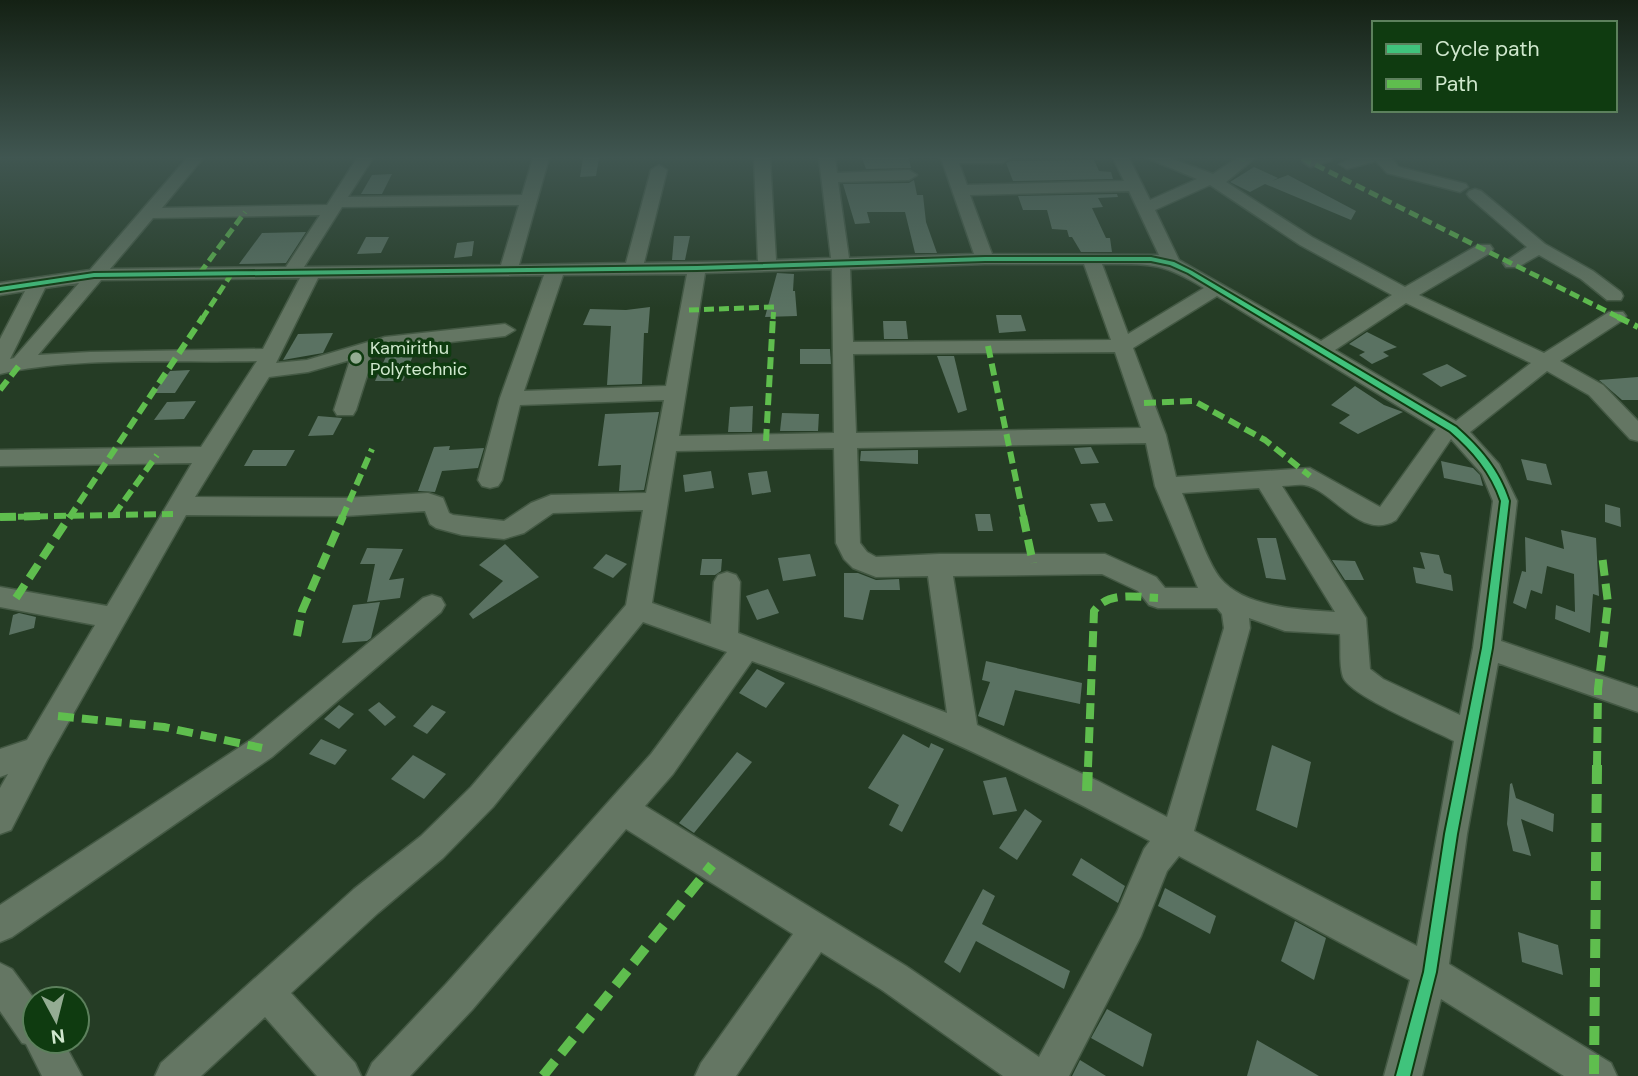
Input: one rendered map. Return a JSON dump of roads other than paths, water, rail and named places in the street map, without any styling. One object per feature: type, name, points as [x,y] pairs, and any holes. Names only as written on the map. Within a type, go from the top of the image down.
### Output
[{"type":"street","points":[[21,363],[152,208]]},
{"type":"street","points":[[148,213],[275,208]]},
{"type":"street","points":[[0,819],[37,750],[208,455],[266,363],[302,272],[332,208]]},
{"type":"street","points":[[509,269],[527,208]]},
{"type":"street","points":[[634,267],[649,208]]},
{"type":"street","points":[[764,208],[767,266]]},
{"type":"street","points":[[834,208],[841,265],[848,543],[852,555],[867,565],[876,567],[939,564],[1105,564],[1147,584],[1158,598],[1227,601],[1285,620],[1341,623]]},
{"type":"street","points":[[966,208],[985,259]]},
{"type":"street","points":[[1146,208],[1172,263]]},
{"type":"street","points":[[1255,208],[1306,242],[1405,295],[1545,362],[1595,390],[1638,434]]},
{"type":"street","points":[[1167,486],[1310,476],[1368,514],[1383,517],[1388,514],[1441,435],[1466,425],[1615,306],[1587,275],[1539,248],[1489,208]]},
{"type":"street","points":[[1513,263],[1539,248]]},
{"type":"street","points":[[1321,351],[1405,295],[1484,249]]},
{"type":"street","points":[[0,289],[94,275],[697,268],[985,259],[1152,259],[1172,263],[1217,288],[1453,429],[1486,461],[1500,485],[1505,501],[1487,648],[1451,835],[1430,972],[1403,1076]]},
{"type":"street","points":[[1049,1076],[1129,923],[1155,860],[1181,827],[1237,628],[1235,610],[1208,582],[1167,486],[1155,435],[1091,259]]},
{"type":"street","points":[[490,480],[511,398],[556,268]]},
{"type":"street","points":[[174,1076],[366,901],[432,848],[482,797],[638,609],[697,268]]},
{"type":"street","points":[[0,359],[38,283]]},
{"type":"street","points":[[844,348],[1123,346],[1217,288]]},
{"type":"street","points":[[0,368],[21,363],[89,358],[307,366],[385,343],[505,330]]},
{"type":"street","points":[[345,410],[361,363],[358,350]]},
{"type":"street","points":[[511,398],[674,393]]},
{"type":"street","points":[[667,444],[1155,435]]},
{"type":"street","points":[[0,458],[208,455]]},
{"type":"street","points":[[1266,480],[1353,618],[1356,634],[1353,668],[1356,675],[1373,688],[1470,734]]},
{"type":"street","points":[[179,506],[345,507],[428,502],[435,504],[437,514],[447,523],[504,530],[514,527],[537,509],[551,504],[658,501]]},
{"type":"street","points":[[939,564],[964,733]]},
{"type":"street","points":[[385,1076],[459,997],[662,764],[735,642],[727,582]]},
{"type":"street","points":[[0,597],[115,618]]},
{"type":"street","points":[[0,925],[262,748],[432,605]]},
{"type":"street","points":[[638,609],[735,642],[964,733],[1175,837],[1314,913],[1430,972],[1598,1076]]},
{"type":"street","points":[[1487,648],[1638,700]]},
{"type":"street","points":[[0,763],[37,750]]},
{"type":"street","points":[[623,810],[894,978],[1035,1076]]},
{"type":"street","points":[[714,1076],[816,931]]},
{"type":"street","points":[[0,981],[21,1010]]},
{"type":"street","points":[[267,993],[342,1076]]},
{"type":"street","points":[[51,1055],[63,1076]]},
{"type":"place","name":"Kamirithu Polytechnic","points":[[356,358]]}]
